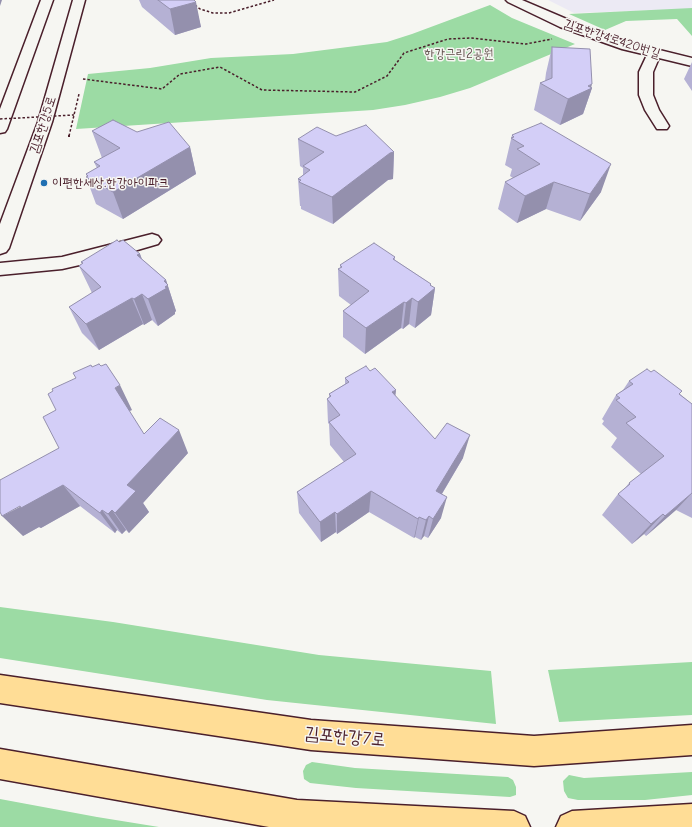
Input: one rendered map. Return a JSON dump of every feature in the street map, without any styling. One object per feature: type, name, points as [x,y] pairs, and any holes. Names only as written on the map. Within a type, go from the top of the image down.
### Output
[{"type":"main road","name":"김포한강7로","points":[[0,689],[311,736],[534,751],[692,740]]},
{"type":"main road","points":[[0,764],[297,816],[514,827]]},
{"type":"main road","points":[[572,827],[692,820]]},
{"type":"street","points":[[0,129],[47,0]]},
{"type":"street","name":"김포한강5로","points":[[0,248],[45,122],[80,0]]},
{"type":"street","name":"김포한강4로420번길","points":[[512,0],[564,24],[593,35],[654,53],[692,62]]},
{"type":"street","points":[[654,53],[646,72],[646,95],[652,110],[662,126]]},
{"type":"street","points":[[0,269],[62,263],[110,252],[152,240]]},
{"type":"path","points":[[195,4],[200,9],[213,13],[229,13],[274,0]]},
{"type":"path","points":[[83,79],[162,90],[180,74],[220,67],[262,90],[355,92],[387,76],[404,53],[448,39],[471,38],[526,44],[553,38]]},
{"type":"path","points":[[68,137],[79,94]]},
{"type":"path","points":[[0,119],[74,115]]},
{"type":"shaded area","points":[[548,0],[692,0],[692,9],[574,13]]},
{"type":"green space","name":"한강근린2공원","points":[[490,5],[512,18],[575,44],[470,88],[405,105],[373,110],[76,129],[88,74],[150,68],[211,58],[293,54],[387,42]]},
{"type":"green space","points":[[692,8],[692,36],[677,19],[626,21],[605,30],[569,14]]},
{"type":"green space","points":[[0,607],[113,622],[319,655],[491,671],[496,724],[267,700],[0,658]]},
{"type":"green space","points":[[692,662],[692,715],[559,722],[548,670]]},
{"type":"green space","points":[[312,762],[355,768],[508,777],[513,780],[516,787],[516,795],[510,797],[356,788],[310,783],[304,779],[303,771],[306,765]]},
{"type":"green space","points":[[692,772],[692,795],[645,800],[578,800],[568,798],[564,791],[563,781],[569,775],[584,778]]},
{"type":"green space","points":[[0,799],[97,817],[159,827],[0,827]]},
{"type":"building","points":[[158,0],[194,0],[196,2],[170,9]]},
{"type":"building","points":[[552,47],[590,49],[592,84],[588,86],[592,88],[568,99],[540,83],[552,78]]},
{"type":"building","points":[[113,120],[137,132],[169,122],[190,147],[113,192],[86,177],[88,176],[86,174],[100,166],[94,162],[120,148],[92,131]]},
{"type":"building","points":[[541,123],[611,164],[590,194],[554,182],[525,196],[505,182],[540,164],[517,149],[524,146],[511,138],[514,137],[512,135]]},
{"type":"building","points":[[366,125],[394,152],[390,153],[332,197],[299,182],[301,180],[298,179],[310,170],[303,166],[324,152],[298,139],[317,127],[336,136]]},
{"type":"building","points":[[117,240],[119,242],[123,240],[140,254],[137,255],[166,280],[164,281],[168,285],[165,287],[167,288],[148,299],[142,294],[134,299],[132,298],[86,324],[69,307],[101,287],[79,266],[83,263],[81,262]]},
{"type":"building","points":[[374,243],[395,257],[393,259],[435,288],[418,302],[412,298],[406,303],[404,302],[366,328],[343,311],[369,291],[338,269],[342,267],[340,265]]},
{"type":"building","points":[[99,364],[101,366],[106,364],[120,385],[115,388],[144,434],[160,418],[179,430],[127,485],[136,491],[115,513],[112,510],[108,514],[102,510],[100,513],[63,485],[21,508],[20,506],[2,516],[0,512],[0,480],[59,448],[43,417],[56,410],[48,394],[53,391],[52,389],[76,378],[73,373],[91,365],[92,367]]},
{"type":"building","points":[[366,366],[370,371],[375,368],[396,390],[392,392],[435,439],[447,423],[470,435],[436,491],[447,497],[433,519],[429,516],[426,520],[419,517],[418,519],[371,491],[337,514],[335,512],[320,522],[297,492],[356,454],[329,422],[340,415],[327,399],[331,396],[329,394],[349,382],[345,378]]},
{"type":"building","points":[[647,369],[651,372],[654,370],[682,391],[679,394],[692,404],[692,493],[665,516],[663,514],[651,524],[618,494],[630,484],[629,483],[664,456],[626,423],[636,417],[616,400],[620,398],[616,395],[633,384],[629,381]]},
{"type":"place","name":"이편한세상.한강아이파크","points":[[44,183]]}]
